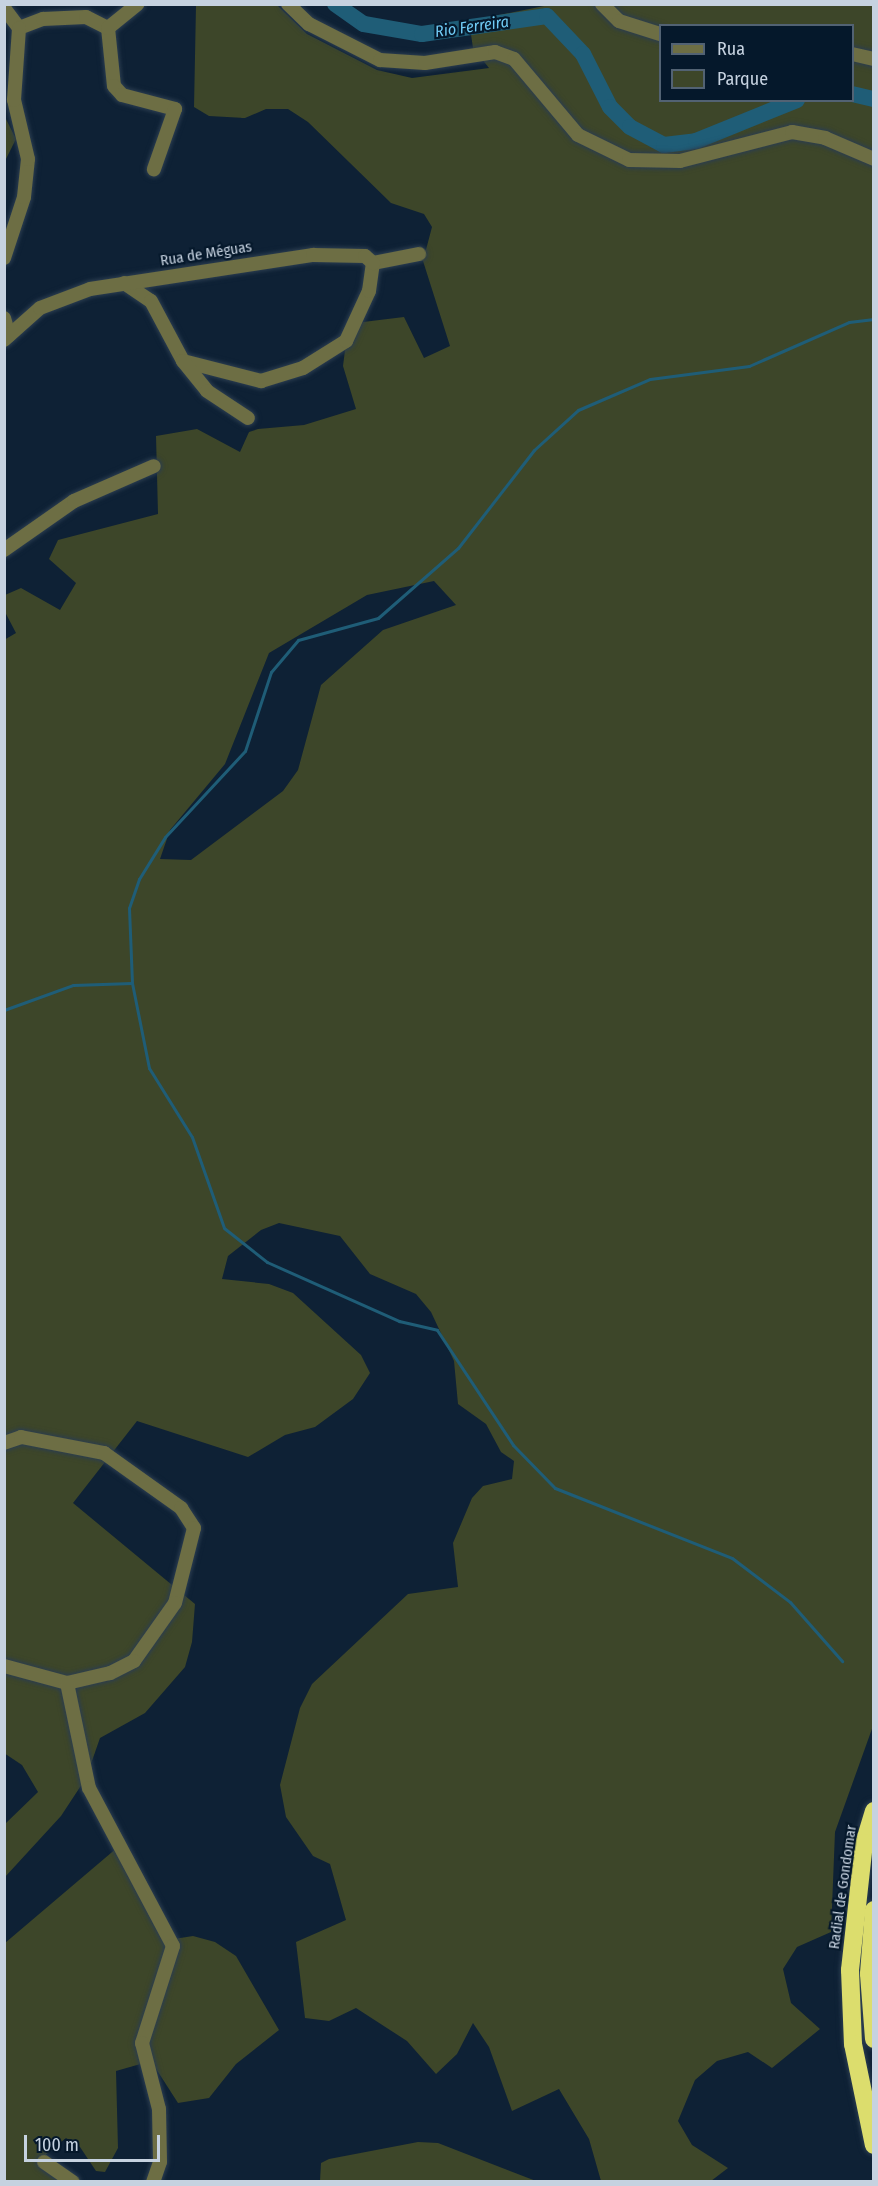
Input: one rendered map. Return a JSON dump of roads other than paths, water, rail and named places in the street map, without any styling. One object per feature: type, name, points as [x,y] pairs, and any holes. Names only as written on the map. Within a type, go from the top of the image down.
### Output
[{"type":"highway","name":"Radial de Gondomar","points":[[873,1811],[852,1929],[853,2044],[873,2145]]},
{"type":"highway","points":[[873,1910],[870,1930],[873,2039]]},
{"type":"street","points":[[108,28],[138,4]]},
{"type":"street","points":[[288,4],[309,24],[380,60],[425,63],[495,52],[514,59],[578,135],[629,160],[680,161],[792,132],[825,138],[873,159]]},
{"type":"street","points":[[602,4],[620,21],[659,34]]},
{"type":"street","points":[[4,8],[19,28],[14,100],[28,159],[24,197],[4,258]]},
{"type":"street","points":[[19,28],[43,19],[86,17],[108,28]]},
{"type":"street","points":[[108,28],[114,86],[122,95],[175,109],[154,169]]},
{"type":"street","points":[[854,54],[873,59]]},
{"type":"street","name":"Rua de Méguas","points":[[7,338],[59,297],[124,283],[313,255],[364,256],[373,263],[419,255]]},
{"type":"street","points":[[183,361],[261,381],[303,368],[346,341],[369,291],[373,263]]},
{"type":"street","points":[[124,283],[151,301],[183,361],[207,391],[248,418]]},
{"type":"street","points":[[4,318],[7,338]]},
{"type":"street","points":[[4,550],[74,501],[154,466]]},
{"type":"street","points":[[4,1443],[21,1437],[104,1453],[181,1508],[194,1527],[175,1603],[156,1636],[134,1661],[110,1673],[67,1683],[4,1666]]},
{"type":"street","points":[[67,1683],[89,1788],[173,1946],[142,2043],[152,2066],[160,2130],[160,2162],[153,2181]]},
{"type":"street","points":[[44,2162],[73,2181]]},
{"type":"waterway","name":"Rio Ferreira","points":[[335,4],[364,24],[422,34],[547,16],[583,54],[610,107],[630,127],[664,145],[696,141],[792,102]]},
{"type":"waterway","name":"Rio Ferreira","points":[[854,94],[874,99]]},
{"type":"waterway","points":[[4,1010],[73,985],[132,983],[129,908],[139,879],[165,837],[245,751],[271,672],[298,640],[378,618],[458,548],[534,450],[578,410],[650,379],[749,366],[849,322],[874,319]]},
{"type":"waterway","points":[[132,983],[149,1068],[192,1137],[224,1228],[267,1262],[399,1321],[437,1330],[513,1445],[555,1488],[732,1558],[790,1602],[842,1661]]}]
